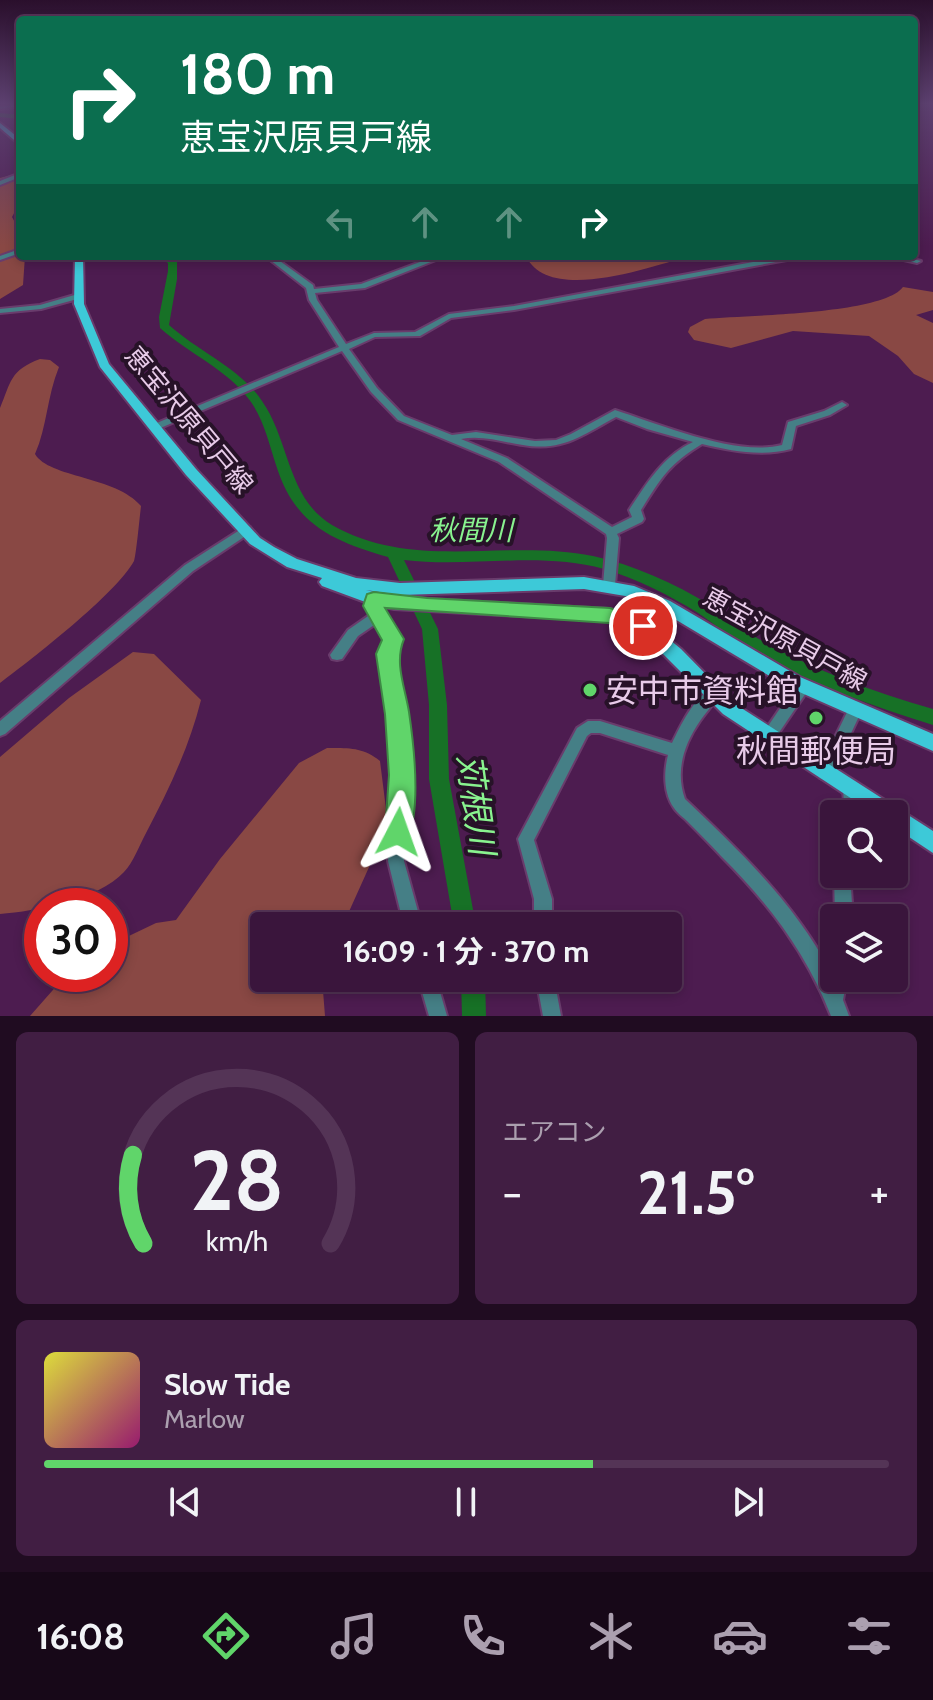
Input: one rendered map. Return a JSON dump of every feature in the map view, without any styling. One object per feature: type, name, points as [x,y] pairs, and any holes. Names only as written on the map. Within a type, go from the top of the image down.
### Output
[{"type":"main road","name":"恵宝沢原貝戸線","points":[[79,260],[78,296],[104,365],[191,472],[269,551],[355,583],[400,589],[419,600],[626,619],[655,635],[712,695],[868,800]]},
{"type":"main road","name":"恵宝沢原貝戸線","points":[[323,573],[324,581],[376,607],[610,581],[664,605],[803,686],[933,743]]},
{"type":"main road","name":"恵宝沢原貝戸線","points":[[908,826],[933,843]]},
{"type":"street","points":[[274,260],[312,291],[359,287],[431,260]]},
{"type":"street","points":[[155,427],[345,349],[355,341],[381,333],[417,334],[449,316],[514,308],[776,260]]},
{"type":"street","points":[[912,260],[917,261]]},
{"type":"street","points":[[312,291],[313,300],[345,349],[374,390],[401,418],[503,460],[611,538]]},
{"type":"street","points":[[0,311],[41,307],[78,296]]},
{"type":"street","points":[[452,439],[478,435],[537,444],[553,443],[581,435],[615,413],[698,443],[777,452],[787,447],[791,424],[842,405]]},
{"type":"street","points":[[611,538],[638,519],[635,510],[660,471],[685,449],[698,443]]},
{"type":"street","points":[[0,730],[189,568],[246,530]]},
{"type":"street","points":[[610,581],[611,538]]},
{"type":"street","points":[[337,655],[376,607],[393,639],[387,654],[397,714],[402,775],[396,861],[409,912]]},
{"type":"street","points":[[771,733],[803,686]]},
{"type":"street","points":[[712,695],[676,751],[672,783],[679,803],[784,911],[802,934],[837,1008]]},
{"type":"street","points":[[825,773],[855,710]]},
{"type":"street","points":[[543,912],[543,899],[526,839],[582,732],[588,727],[600,727],[676,751]]},
{"type":"street","points":[[851,790],[852,800]]},
{"type":"street","points":[[431,992],[438,1016]]},
{"type":"street","points":[[548,992],[552,1016]]},
{"type":"shaded area","points":[[16,174],[16,210],[12,217],[16,224],[16,260],[25,260],[23,285],[0,299],[0,178]]},
{"type":"shaded area","points":[[529,260],[675,260],[627,273],[577,280],[555,278],[538,270]]},
{"type":"shaded area","points":[[903,287],[933,292],[933,310],[916,315],[933,323],[933,383],[914,374],[898,356],[869,336],[793,331],[731,348],[694,340],[688,332],[690,327],[705,319],[841,308],[890,296]]},
{"type":"shaded area","points":[[40,359],[50,360],[59,367],[35,454],[54,468],[130,496],[141,506],[137,544],[134,561],[110,591],[0,683],[0,408],[17,372]]},
{"type":"shaded area","points":[[133,652],[154,654],[201,700],[177,769],[136,854],[124,872],[102,888],[24,888],[24,911],[0,914],[0,757],[69,698]]},
{"type":"shaded area","points":[[327,748],[349,748],[374,756],[380,761],[388,825],[349,912],[250,912],[250,992],[323,992],[325,1016],[30,1016],[51,992],[128,992],[128,936],[156,923],[176,920],[220,859],[299,763]]},
{"type":"waterway","name":"秋間川","points":[[168,260],[172,262],[173,271],[164,326],[248,390],[267,419],[298,500],[325,527],[357,543],[390,553],[457,558],[558,556],[607,565],[650,580],[677,594],[752,643],[801,668],[866,695],[933,717]]},
{"type":"waterway","name":"苅根川","points":[[394,554],[430,629],[438,705],[439,779],[463,912]]},
{"type":"waterway","name":"苅根川","points":[[473,992],[474,1016]]},
{"type":"place","name":"安中市資料館","points":[[590,690]]},
{"type":"place","name":"秋間郵便局","points":[[816,718]]},
{"type":"route","points":[[398,832],[402,775],[397,714],[387,654],[393,639],[373,606],[374,599],[427,606],[610,615],[643,626]]}]
